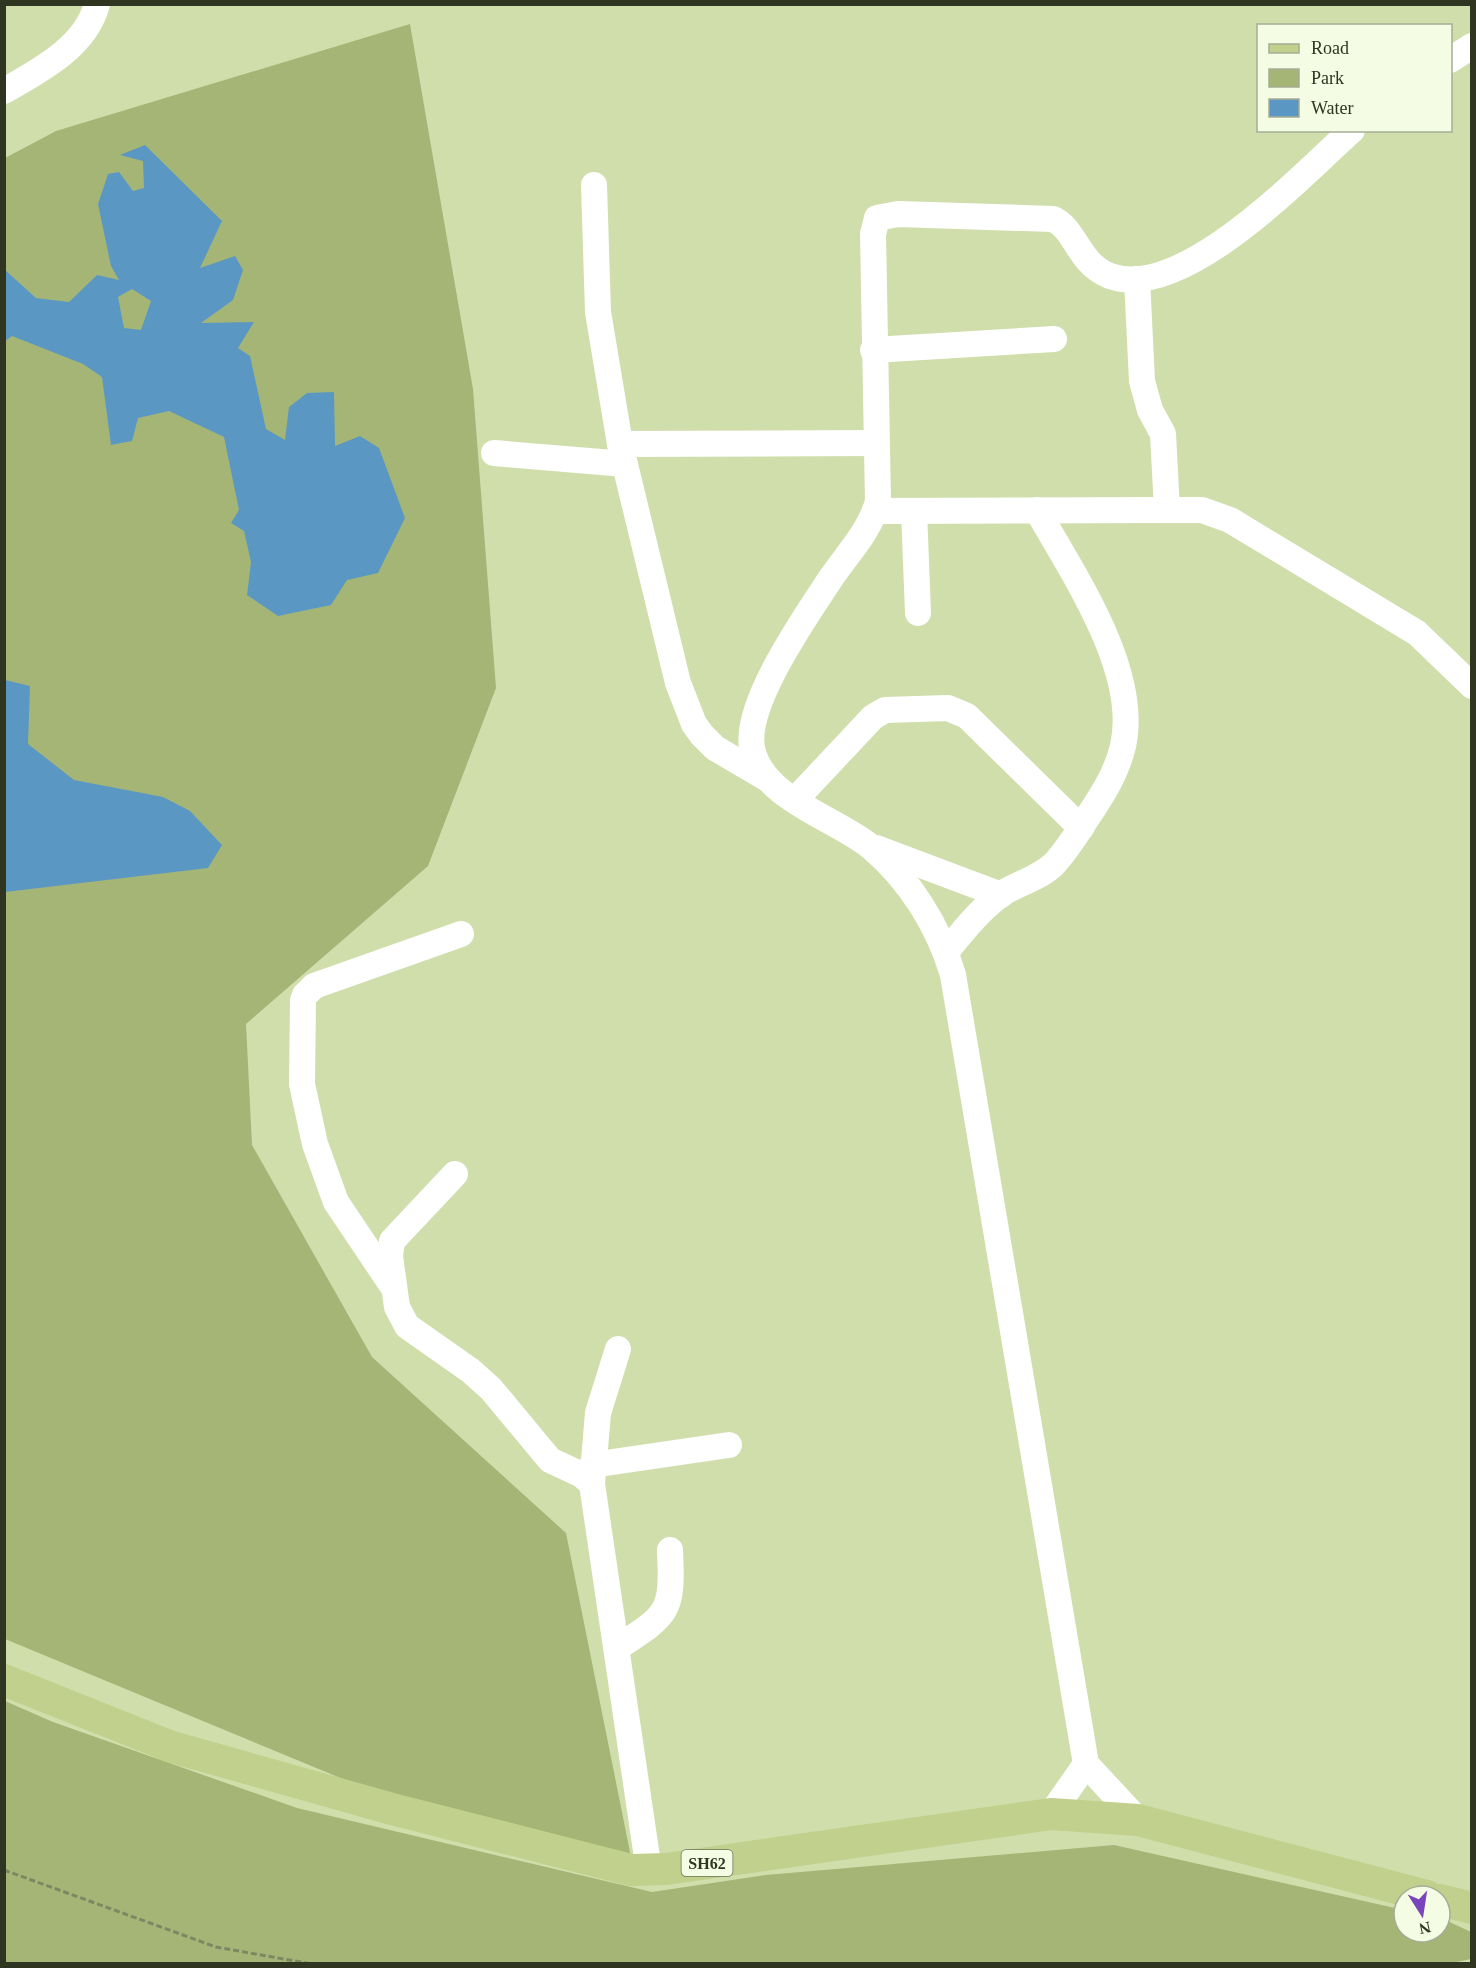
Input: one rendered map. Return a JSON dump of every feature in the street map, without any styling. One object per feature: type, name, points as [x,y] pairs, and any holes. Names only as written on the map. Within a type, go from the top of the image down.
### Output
[{"type":"main road","name":"SH62","points":[[4,1680],[172,1747],[403,1812],[631,1870],[649,1871],[1051,1814],[1138,1820],[1392,1887]]},
{"type":"main road","points":[[1452,1903],[1472,1908]]},
{"type":"street","points":[[4,91],[43,68],[68,49],[81,34],[97,4]]},
{"type":"street","points":[[1452,59],[1472,46]]},
{"type":"street","points":[[1001,895],[870,846],[795,800],[771,781],[760,770],[752,747],[753,716],[759,701],[831,578],[868,526],[878,501],[873,350],[873,225],[877,218],[884,215],[1053,219],[1061,222],[1084,258],[1095,268],[1124,279],[1137,279],[1174,268],[1244,228],[1350,132]]},
{"type":"street","points":[[594,185],[598,312],[622,454],[678,684],[694,724],[716,747],[771,781]]},
{"type":"street","points":[[1137,279],[1142,381],[1150,410],[1163,435],[1167,510]]},
{"type":"street","points":[[873,350],[1054,339]]},
{"type":"street","points":[[494,453],[622,454],[875,443]]},
{"type":"street","points":[[946,952],[981,912],[1001,895],[1048,869],[1081,828],[1111,780],[1119,760],[1125,729],[1124,699],[1104,635],[1037,510]]},
{"type":"street","points":[[875,512],[1202,510],[1230,520],[1417,633],[1472,686]]},
{"type":"street","points":[[914,511],[918,613]]},
{"type":"street","points":[[795,800],[873,717],[894,708],[948,708],[967,716],[1081,828]]},
{"type":"street","points":[[870,846],[902,880],[924,910],[946,952],[953,975],[1086,1764],[1138,1820]]},
{"type":"street","points":[[394,1290],[336,1202],[324,1171],[304,1100],[301,1066],[303,1000],[314,986],[461,934]]},
{"type":"street","points":[[455,1174],[392,1241],[390,1256],[394,1290],[397,1307],[407,1326],[471,1371],[491,1389],[550,1460],[582,1475],[592,1475],[729,1445]]},
{"type":"street","points":[[618,1349],[598,1413],[592,1475],[649,1871]]},
{"type":"street","points":[[618,1647],[654,1623],[665,1610],[670,1590],[670,1550]]},
{"type":"street","points":[[1051,1814],[1086,1764]]},
{"type":"path","points":[[4,1870],[216,1947],[312,1964]]},
{"type":"green space","points":[[410,24],[473,389],[496,688],[428,866],[246,1024],[252,1145],[372,1357],[566,1533],[631,1857],[396,1801],[5,1639],[5,158],[56,131]]},
{"type":"green space","points":[[5,1701],[53,1722],[297,1808],[652,1892],[766,1875],[1114,1845],[1392,1907],[1392,1944],[1452,1944],[1452,1923],[1471,1932],[1471,1959],[1447,1964],[5,1963]]},
{"type":"water","points":[[145,145],[222,221],[200,268],[235,256],[243,270],[233,300],[201,323],[254,322],[238,348],[250,356],[266,429],[285,440],[289,407],[307,393],[334,392],[335,446],[360,436],[379,448],[405,518],[378,573],[347,580],[331,605],[278,616],[247,595],[251,562],[244,531],[231,523],[239,510],[224,437],[169,411],[138,418],[132,441],[111,445],[102,377],[83,364],[12,336],[5,341],[5,270],[36,298],[69,302],[97,275],[119,280],[111,266],[98,204],[108,174],[119,172],[133,191],[144,188],[143,161],[120,155]],"holes":[[[132,289],[151,301],[141,330],[124,328],[118,297]]]},
{"type":"water","points":[[5,680],[30,686],[28,744],[74,780],[163,797],[190,811],[222,845],[208,868],[5,892]]}]
